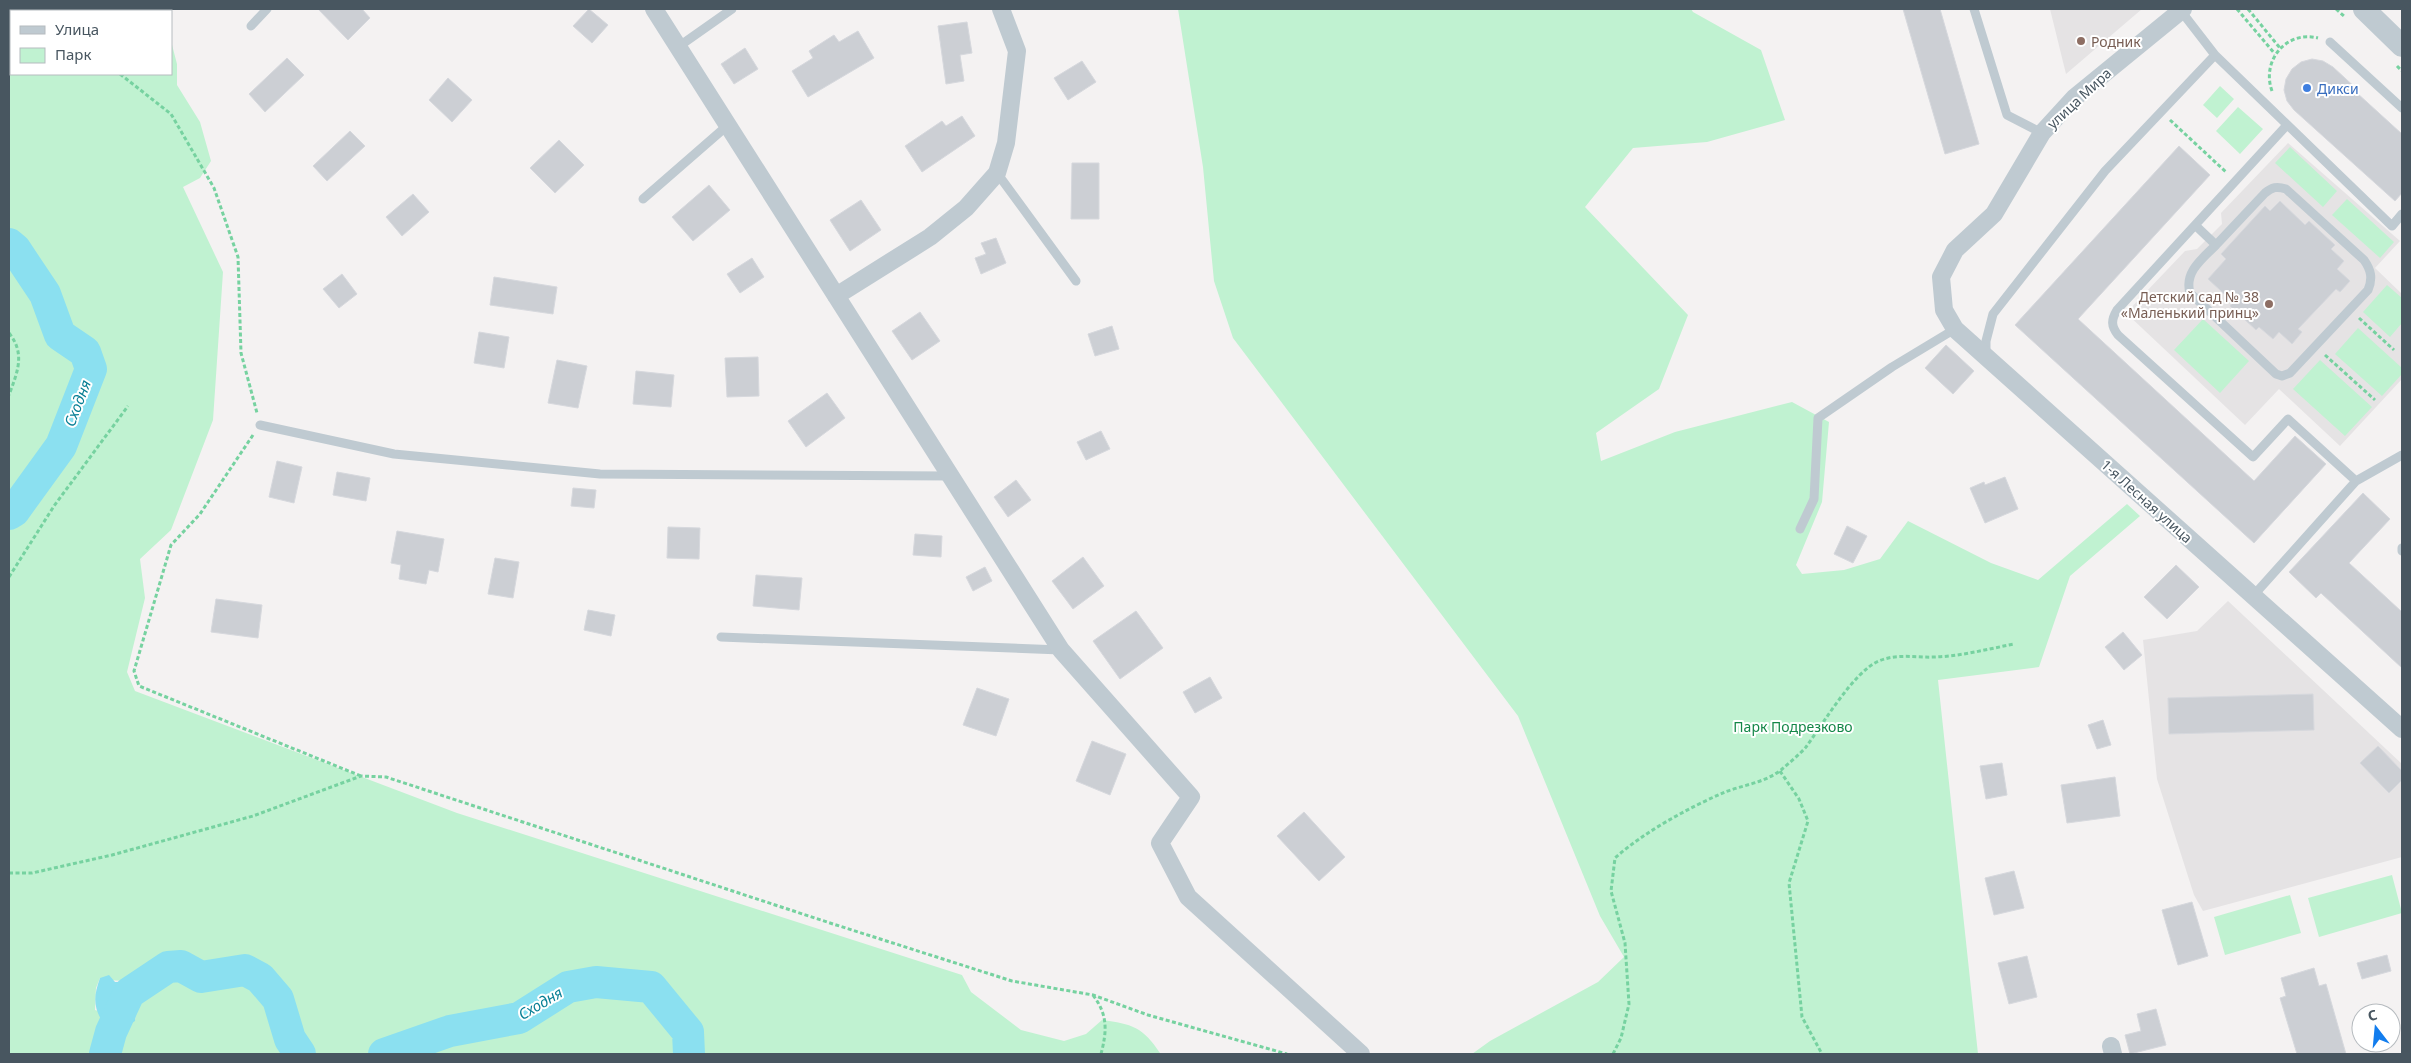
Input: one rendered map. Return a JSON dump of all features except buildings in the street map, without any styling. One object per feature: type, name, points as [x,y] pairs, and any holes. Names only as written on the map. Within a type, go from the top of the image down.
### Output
[{"type":"street","points":[[654,9],[1061,650],[1191,797],[1160,843],[1188,897],[1361,1054]]},
{"type":"street","points":[[836,296],[930,236],[966,208],[997,173],[1006,144],[1017,51],[1001,9]]},
{"type":"street","points":[[2364,9],[2402,46]]},
{"type":"street","name":"улица Мира","points":[[1955,250],[1994,214],[2042,133],[2074,98],[2182,10]]},
{"type":"street","name":"1-я Лесная улица","points":[[1955,250],[1942,278],[1944,310],[1955,329],[2402,729]]},
{"type":"lane","points":[[251,26],[268,9]]},
{"type":"lane","points":[[678,47],[732,9]]},
{"type":"lane","points":[[1974,9],[2007,115],[2042,133]]},
{"type":"lane","points":[[2182,10],[2215,55],[2392,226],[2402,214]]},
{"type":"lane","points":[[2330,42],[2402,108]]},
{"type":"lane","points":[[1986,356],[1986,340],[1993,314],[2105,171],[2215,55]]},
{"type":"lane","points":[[643,199],[728,125]]},
{"type":"lane","points":[[2287,125],[2117,310],[2112,318],[2112,327],[2118,335],[2253,457],[2288,419],[2356,480]]},
{"type":"lane","points":[[997,173],[1076,281]]},
{"type":"lane","points":[[2279,187],[2286,189],[2369,268],[2371,275],[2368,290],[2290,373],[2282,376],[2276,374],[2195,300],[2190,293],[2188,278],[2191,272],[2216,245],[2271,188],[2279,187]]},
{"type":"lane","points":[[2195,225],[2216,245]]},
{"type":"lane","points":[[1800,529],[1814,499],[1818,418],[1892,367],[1955,329]]},
{"type":"lane","points":[[260,425],[394,454],[600,474],[951,476]]},
{"type":"lane","points":[[2253,596],[2356,480],[2402,455]]},
{"type":"lane","points":[[721,637],[1061,650]]},
{"type":"path","points":[[2237,9],[2275,54]]},
{"type":"path","points":[[2248,9],[2280,48]]},
{"type":"path","points":[[2274,95],[2269,84],[2269,72],[2275,54],[2280,48],[2300,37],[2312,36],[2330,42]]},
{"type":"path","points":[[121,75],[171,114],[214,188],[238,257],[241,353],[260,425],[200,514],[171,546],[134,671],[139,686],[361,776],[386,777],[1012,981],[1093,995],[1148,1015],[1287,1054]]},
{"type":"path","points":[[2161,112],[2236,181]]},
{"type":"path","points":[[2350,309],[2394,350]]},
{"type":"path","points":[[9,333],[15,340],[20,364],[9,396]]},
{"type":"path","points":[[2315,346],[2375,400]]},
{"type":"path","points":[[9,577],[54,506],[128,406]]},
{"type":"path","points":[[1613,1054],[1621,1038],[1629,1004],[1625,943],[1611,891],[1615,858],[1629,846],[1685,811],[1726,792],[1762,781],[1780,771],[1804,748],[1848,689],[1870,666],[1878,661],[1896,656],[1935,657],[2014,644]]},
{"type":"path","points":[[1780,771],[1799,799],[1808,821],[1789,884],[1802,1017],[1822,1054]]},
{"type":"path","points":[[9,873],[32,873],[112,855],[253,816],[361,776]]},
{"type":"path","points":[[1093,995],[1102,1007],[1107,1023],[1101,1054]]},
{"type":"shaded area","name":"Родник","points":[[2050,9],[2142,9],[2066,74]]},
{"type":"shaded area","name":"Детский сад № 38 «Маленький принц»","points":[[2288,143],[2400,241],[2375,268],[2402,294],[2402,379],[2340,446],[2279,389],[2245,425],[2126,313],[2185,251],[2197,249],[2222,224],[2221,213]]},
{"type":"shaded area","points":[[2228,601],[2402,764],[2402,857],[2203,911],[2194,895],[2157,779],[2143,640],[2197,631]]},
{"type":"green space","points":[[9,9],[104,10],[10,10],[10,75],[172,75],[172,45],[177,64],[177,85],[200,122],[211,161],[200,178],[183,187],[223,272],[213,420],[171,530],[140,559],[145,598],[127,672],[135,691],[457,813],[962,975],[971,992],[1021,1030],[1064,1041],[1086,1034],[1102,1020],[1136,1028],[1148,1037],[1160,1053],[1182,1054],[9,1054]],"holes":[[[163,963],[156,983],[146,988],[136,1006],[135,1021],[95,1010],[96,988],[100,978],[126,981],[149,974]]]},
{"type":"green space","name":"Парк Подрезково","points":[[1178,9],[1691,9],[1693,12],[1761,50],[1785,120],[1707,142],[1633,148],[1585,207],[1688,315],[1659,389],[1596,433],[1601,461],[1675,432],[1792,402],[1829,422],[1822,502],[1796,565],[1802,574],[1844,570],[1880,559],[1908,521],[1991,563],[2038,580],[2127,504],[2140,516],[2070,576],[2039,667],[1938,680],[1978,1054],[1472,1054],[1490,1041],[1598,982],[1624,957],[1600,916],[1518,716],[1233,338],[1214,281],[1203,167]]},
{"type":"green space","points":[[2220,86],[2234,99],[2217,118],[2203,105]]},
{"type":"green space","points":[[2238,107],[2263,129],[2240,154],[2216,131]]},
{"type":"green space","points":[[2290,147],[2337,191],[2323,207],[2275,163]]},
{"type":"green space","points":[[2347,199],[2394,242],[2380,258],[2332,215]]},
{"type":"green space","points":[[2387,285],[2402,298],[2402,323],[2390,337],[2363,312]]},
{"type":"green space","points":[[2203,319],[2249,361],[2220,393],[2174,350]]},
{"type":"green space","points":[[2358,328],[2402,368],[2402,374],[2382,396],[2335,354]]},
{"type":"green space","points":[[2320,360],[2372,407],[2345,436],[2293,389]]},
{"type":"green space","points":[[2392,875],[2402,913],[2319,937],[2308,898]]},
{"type":"green space","points":[[2290,895],[2301,933],[2225,955],[2214,917]]},
{"type":"water","points":[[170,961],[175,969],[142,995],[136,1011],[135,1021],[118,1032],[107,1029],[99,1016],[95,999],[100,978],[109,975],[115,982],[140,979]]},
{"type":"waterway","name":"Сходня","points":[[9,244],[15,249],[45,294],[60,335],[85,352],[91,369],[61,446],[14,511],[9,514]]},
{"type":"waterway","name":"Сходня","points":[[105,1054],[111,1032],[129,993],[168,967],[181,966],[201,977],[245,970],[260,978],[278,999],[290,1039],[300,1054]]},
{"type":"waterway","name":"Сходня","points":[[384,1054],[450,1031],[519,1018],[568,987],[596,982],[651,987],[688,1032],[689,1054]]},
{"type":"place","name":"Родник","points":[[2081,41]]},
{"type":"place","name":"Дикси","points":[[2307,88]]},
{"type":"place","name":"Детский сад № 38 «Маленький принц»","points":[[2269,304]]}]
